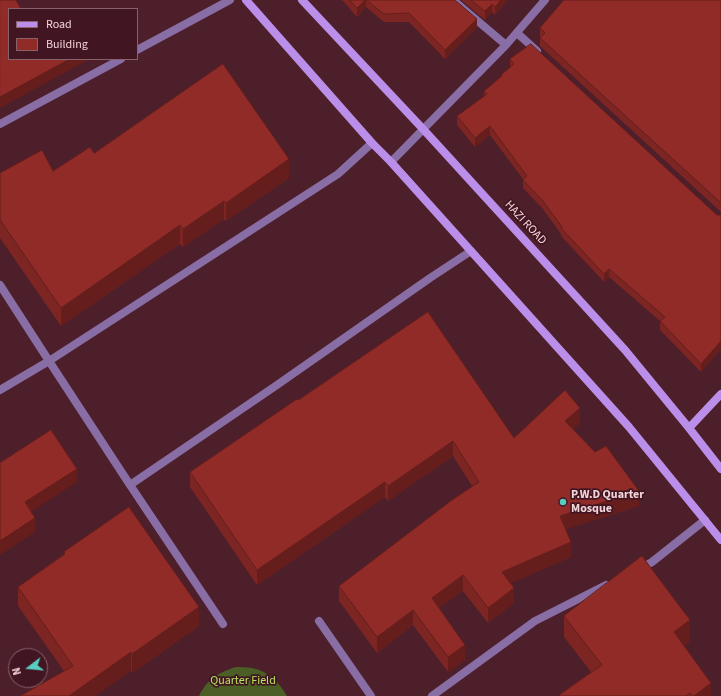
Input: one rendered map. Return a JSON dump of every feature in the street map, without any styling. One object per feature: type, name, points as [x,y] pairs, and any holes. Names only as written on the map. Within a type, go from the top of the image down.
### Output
[{"type":"street","points":[[138,49],[230,0]]},
{"type":"street","points":[[246,0],[372,143],[391,162],[470,252],[629,427],[721,540]]},
{"type":"street","name":"HAZI ROAD","points":[[302,0],[625,350],[721,469]]},
{"type":"street","points":[[453,0],[506,45]]},
{"type":"street","points":[[391,162],[506,45],[545,0]]},
{"type":"street","points":[[517,33],[540,54]]},
{"type":"street","points":[[0,124],[118,60]]},
{"type":"street","points":[[0,390],[49,361],[338,174],[372,143]]},
{"type":"street","points":[[130,485],[470,252]]},
{"type":"street","points":[[0,285],[130,485],[223,624]]},
{"type":"street","points":[[689,428],[721,394]]},
{"type":"street","points":[[632,573],[652,562],[705,520]]},
{"type":"street","points":[[432,696],[535,621],[611,583]]},
{"type":"street","points":[[319,621],[372,696]]},
{"type":"green space","name":"Quarter Field","points":[[236,667],[258,669],[268,674],[277,682],[287,696],[199,696],[210,680]]},
{"type":"building","points":[[0,0],[16,0],[20,8],[8,8],[8,60],[68,60],[0,97]]},
{"type":"building","points":[[350,0],[365,0],[357,8]]},
{"type":"building","points":[[367,0],[455,0],[477,19],[445,50],[409,13],[384,14]]},
{"type":"building","points":[[471,0],[501,0],[495,7],[492,4],[485,11]]},
{"type":"building","points":[[564,0],[721,0],[721,203],[540,38],[545,33],[540,28]]},
{"type":"building","points":[[531,44],[717,215],[721,215],[721,341],[701,364],[660,321],[665,317],[609,269],[604,274],[561,228],[562,227],[543,201],[523,180],[527,176],[490,126],[475,138],[457,116],[487,94],[484,91],[514,64],[510,59]]},
{"type":"building","points":[[223,64],[289,159],[226,203],[224,201],[183,229],[180,225],[61,308],[0,220],[0,173],[42,150],[53,171],[90,147],[94,153]]},
{"type":"building","points":[[428,312],[514,438],[565,390],[580,408],[565,421],[595,452],[606,446],[639,491],[560,516],[571,542],[502,572],[514,588],[488,608],[463,575],[432,598],[465,645],[448,657],[413,610],[377,637],[339,586],[452,500],[479,482],[453,441],[388,486],[385,482],[257,570],[190,472]]},
{"type":"building","points":[[51,430],[77,469],[25,502],[35,518],[0,541],[0,463]]},
{"type":"building","points":[[129,507],[199,607],[132,654],[131,652],[69,696],[20,696],[34,688],[48,688],[48,680],[73,666],[18,587],[65,554],[64,552]]},
{"type":"building","points":[[642,556],[690,620],[674,632],[711,683],[694,696],[690,693],[686,696],[560,696],[559,695],[602,665],[564,616]]},
{"type":"place","name":"P.W.D Quarter Mosque","points":[[563,502]]}]
